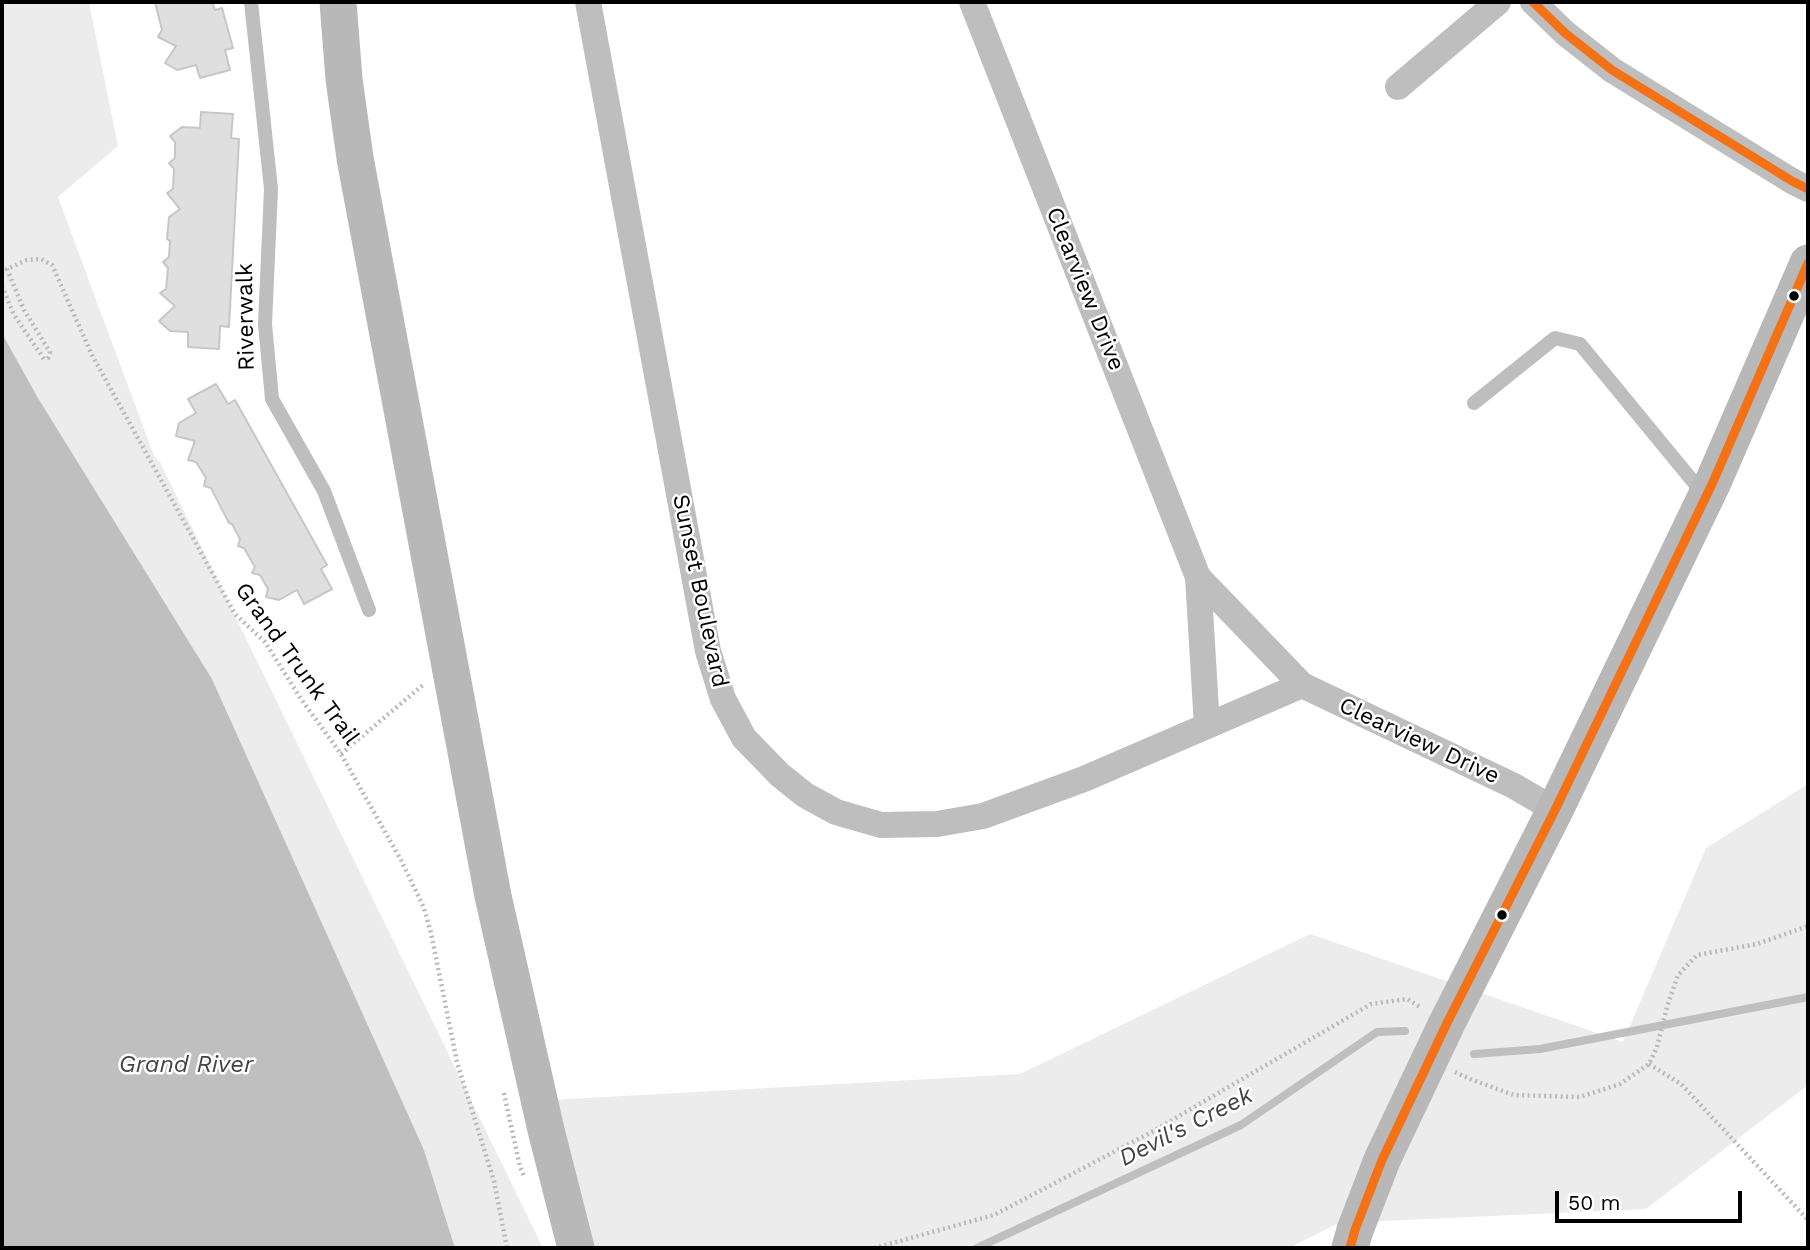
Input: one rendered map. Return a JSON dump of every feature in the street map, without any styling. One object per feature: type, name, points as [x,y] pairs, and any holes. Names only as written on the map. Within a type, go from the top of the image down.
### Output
[{"type":"main road","points":[[338,2],[344,79],[355,158],[488,869],[576,1248]]},
{"type":"main road","points":[[1350,1248],[1382,1160],[1706,497],[1808,262]]},
{"type":"street","name":"Sunset Boulevard","points":[[588,2],[708,651],[723,699],[744,738],[788,782],[836,812],[881,825],[937,824],[983,816],[1084,779],[1302,685]]},
{"type":"street","name":"Clearview Drive","points":[[972,2],[1198,577],[1207,726]]},
{"type":"street","points":[[1398,87],[1498,2]]},
{"type":"street","points":[[1534,2],[1565,33],[1612,70],[1808,189]]},
{"type":"street","name":"Clearview Drive","points":[[1198,577],[1302,685],[1514,786],[1555,810]]},
{"type":"lane","name":"Riverwalk","points":[[251,2],[271,188],[265,324],[272,400],[324,491],[369,610]]},
{"type":"lane","points":[[1474,403],[1555,338],[1580,344],[1706,497]]},
{"type":"path","name":"Grand Trunk Trail","points":[[2,286],[14,315],[44,359],[48,358],[50,352],[24,310],[7,269],[27,260],[41,259],[51,265],[92,355],[235,614],[265,642],[301,699],[341,754],[401,860],[424,908],[431,933],[457,1062],[494,1181],[507,1248]]},
{"type":"path","points":[[341,754],[429,680]]},
{"type":"path","points":[[1430,1059],[1471,1079],[1514,1095],[1580,1097],[1620,1084],[1649,1064],[1657,1047],[1678,975],[1697,955],[1756,944],[1808,926]]},
{"type":"path","points":[[874,1248],[994,1215],[1148,1134],[1371,1004],[1407,999],[1447,1024]]},
{"type":"path","points":[[1649,1064],[1681,1084],[1808,1220]]},
{"type":"shaded area","points":[[2,2],[89,2],[118,146],[58,197],[154,456],[160,462],[543,1248],[455,1248],[424,1150],[212,679],[38,398],[3,335]]},
{"type":"shaded area","points":[[1808,784],[1808,1085],[1646,1209],[1339,1223],[1289,1248],[592,1248],[550,1100],[1020,1074],[1310,934],[1623,1042],[1706,848]]},
{"type":"water","name":"Grand River","points":[[2,317],[3,335],[38,398],[212,679],[424,1150],[455,1248],[2,1248]]},
{"type":"building","points":[[155,2],[212,2],[215,10],[222,8],[233,48],[225,50],[230,70],[200,78],[196,65],[177,70],[165,63],[176,46],[158,37],[162,30]]},
{"type":"building","points":[[201,112],[233,114],[231,138],[239,139],[229,327],[220,326],[219,349],[188,347],[188,332],[170,331],[159,321],[175,306],[160,293],[166,289],[168,268],[163,262],[169,257],[169,217],[180,209],[167,193],[173,189],[174,169],[169,163],[175,158],[175,142],[170,136],[182,127],[200,128]]},
{"type":"building","points":[[216,384],[228,404],[235,400],[327,565],[321,569],[332,589],[304,604],[297,590],[279,600],[266,597],[268,589],[260,575],[252,573],[255,567],[244,548],[238,546],[240,539],[232,524],[211,488],[204,486],[206,478],[196,462],[188,460],[195,441],[176,436],[179,423],[196,413],[188,399]]},
{"type":"waterway","name":"Devil's Creek","points":[[1474,1054],[1540,1049],[1808,997]]},
{"type":"waterway","name":"Devil's Creek","points":[[977,1248],[1241,1125],[1377,1032],[1405,1031]]},
{"type":"transit line","points":[[1533,2],[1565,33],[1612,70],[1808,189]]},
{"type":"transit line","points":[[1350,1248],[1382,1160],[1713,482],[1808,263]]}]
